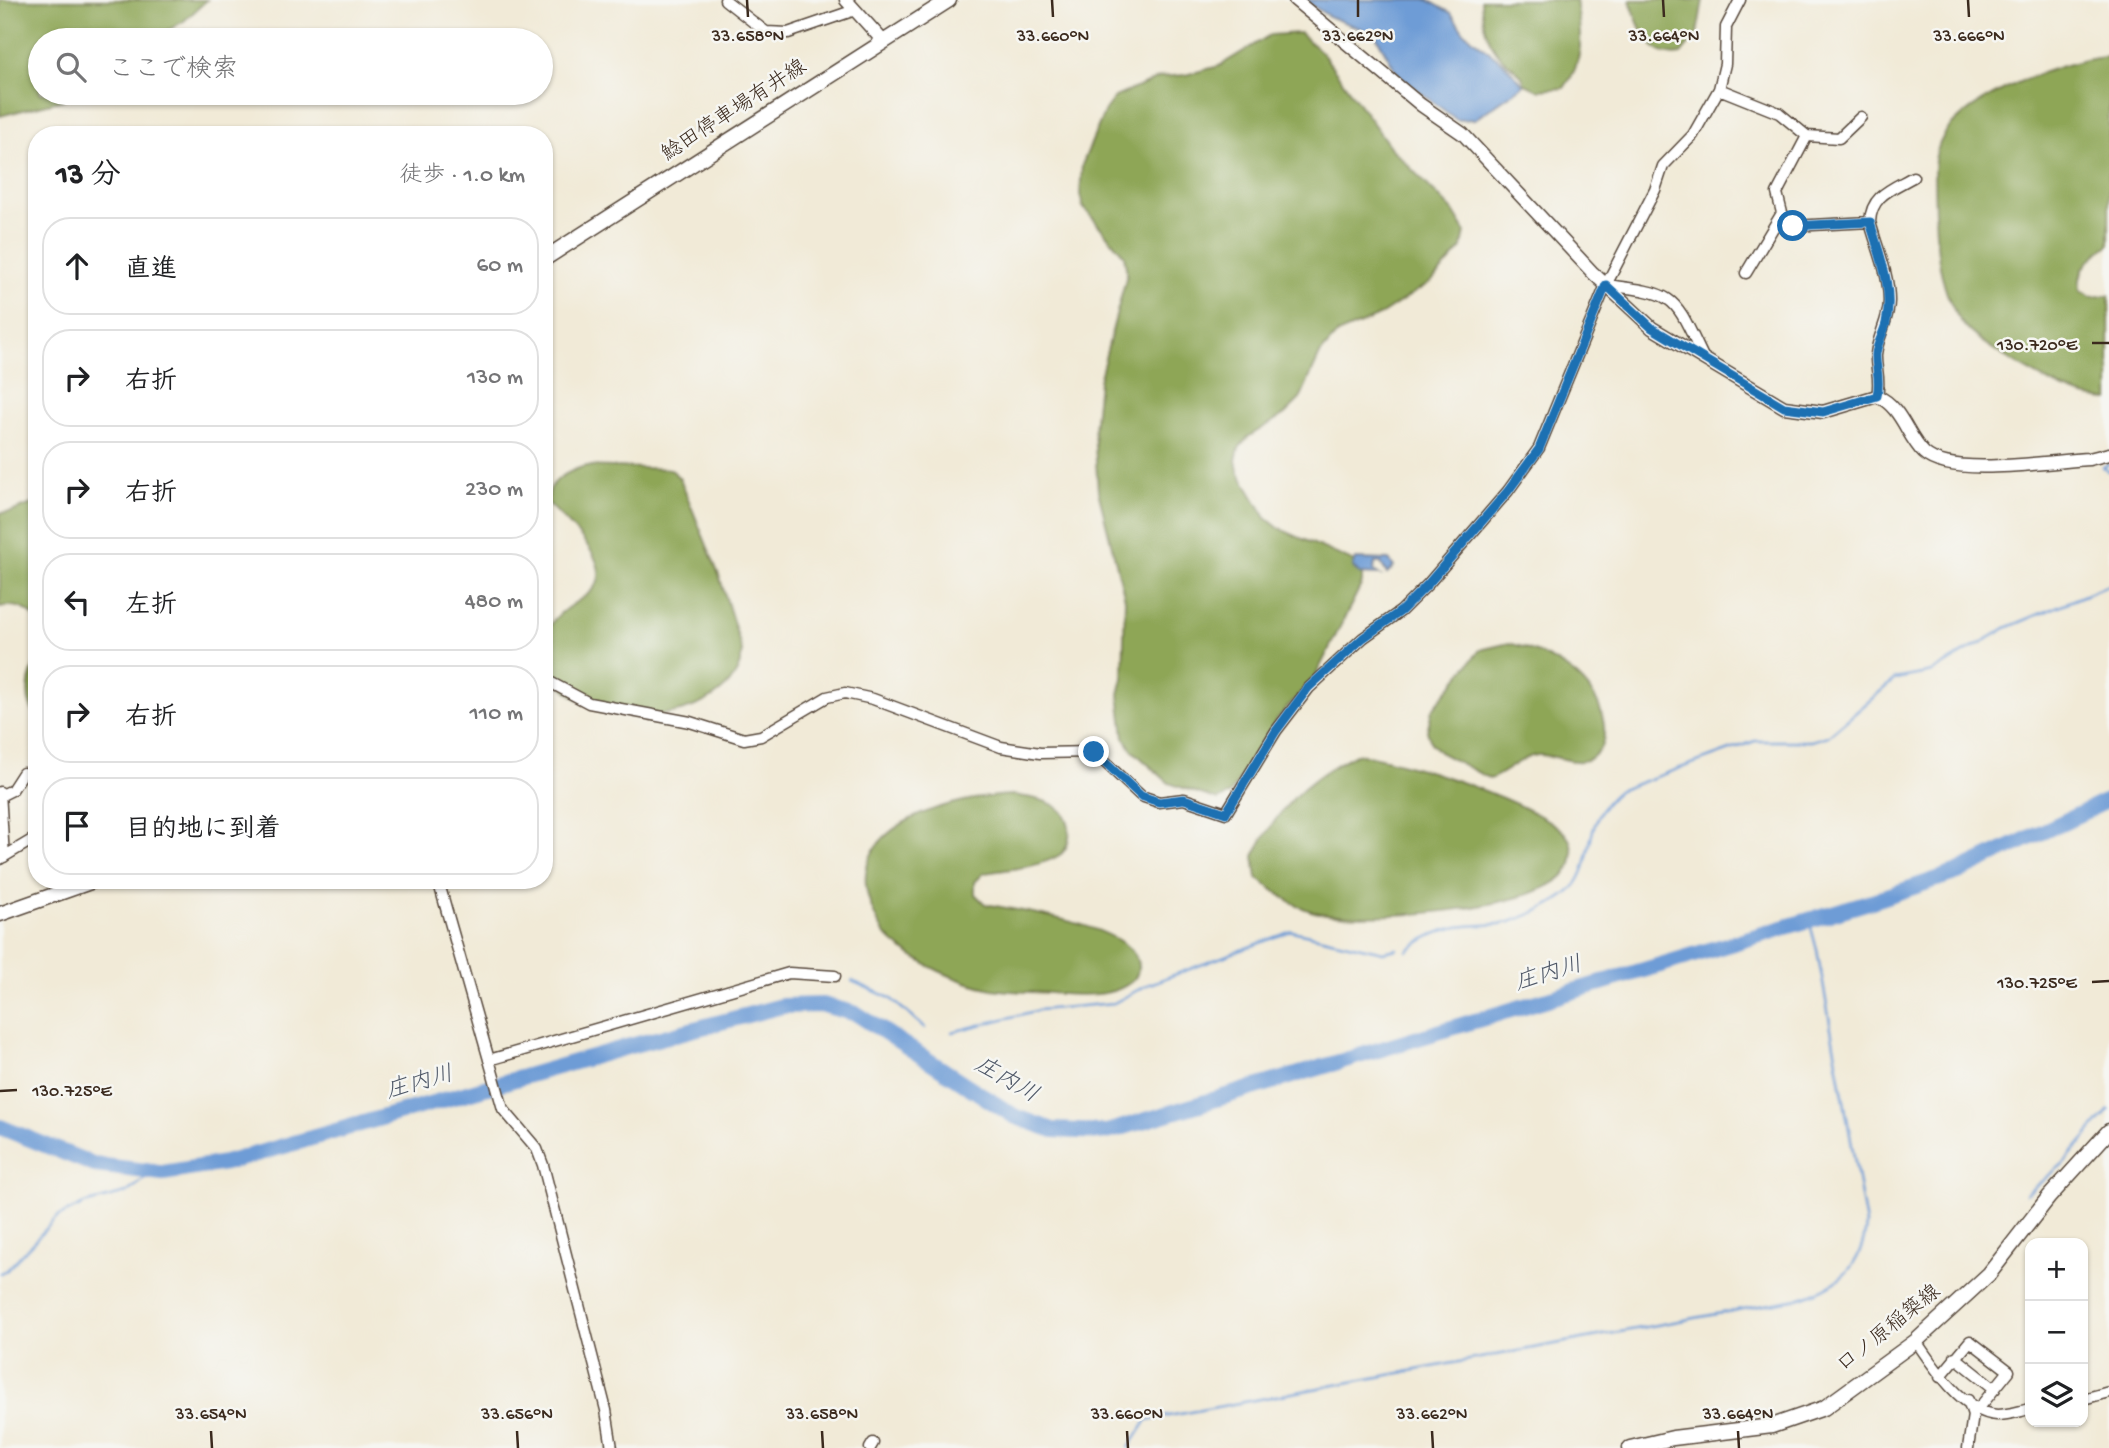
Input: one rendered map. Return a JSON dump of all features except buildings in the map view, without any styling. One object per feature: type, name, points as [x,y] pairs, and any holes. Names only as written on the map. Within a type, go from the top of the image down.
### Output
[{"type":"main road","name":"鯰田停車場有井線","points":[[553,253],[949,0]]},
{"type":"main road","points":[[0,914],[70,889]]},
{"type":"main road","name":"口ノ原稲築線","points":[[1630,1448],[1673,1438],[1793,1421],[1825,1408],[1916,1341],[1989,1274],[2049,1197],[2109,1131]]},
{"type":"street","points":[[725,0],[766,32],[788,33],[855,10]]},
{"type":"street","points":[[846,0],[883,41]]},
{"type":"street","points":[[1295,0],[1420,105],[1463,134],[1606,285],[1652,328],[1784,407],[1799,411],[1833,411],[1877,396]]},
{"type":"street","points":[[553,684],[589,702],[690,722],[744,739],[761,736],[827,697],[852,694],[873,699],[1001,747],[1040,753],[1094,752],[1141,796],[1159,802],[1184,799],[1226,813],[1276,731],[1308,688],[1363,638],[1401,611],[1428,584],[1508,491],[1539,449],[1606,285],[1655,190],[1663,166],[1693,135],[1719,89],[1725,64],[1726,27],[1740,0]]},
{"type":"street","points":[[1719,89],[1779,113],[1807,136],[1839,138],[1861,117]]},
{"type":"street","points":[[1807,136],[1776,193],[1782,213],[1793,226],[1870,222]]},
{"type":"street","points":[[1877,396],[1880,382],[1876,356],[1886,324],[1889,301],[1883,265],[1870,222],[1872,205],[1878,197],[1913,177]]},
{"type":"street","points":[[1746,273],[1782,213]]},
{"type":"street","points":[[1606,285],[1649,290],[1668,297],[1680,309],[1704,359]]},
{"type":"street","points":[[1877,396],[1894,408],[1922,451],[1947,465],[2076,459],[2109,454]]},
{"type":"street","points":[[2,858],[1,793],[12,790],[23,773]]},
{"type":"street","points":[[2,858],[28,842]]},
{"type":"street","points":[[441,889],[503,1109],[537,1149],[543,1164],[606,1410],[612,1448]]},
{"type":"street","points":[[489,1061],[789,973],[835,976]]},
{"type":"street","points":[[1916,1341],[1940,1377],[1979,1408],[1997,1415],[2025,1410]]},
{"type":"street","points":[[1940,1377],[1967,1342],[1973,1342],[2009,1371],[1979,1408]]},
{"type":"street","points":[[1955,1357],[1995,1389]]},
{"type":"street","points":[[2088,1398],[2109,1392]]},
{"type":"street","points":[[1968,1400],[1973,1415],[1968,1448]]},
{"type":"green space","points":[[0,0],[207,0],[172,28],[28,28],[28,105],[43,105],[0,116]]},
{"type":"green space","points":[[1481,0],[1576,0],[1580,35],[1579,56],[1564,88],[1538,90],[1525,84],[1521,75],[1500,56],[1491,43],[1484,23]]},
{"type":"green space","points":[[1630,0],[1703,0],[1697,34],[1681,54],[1661,52],[1646,39]]},
{"type":"green space","points":[[1300,33],[1323,54],[1391,148],[1453,211],[1465,231],[1462,248],[1432,281],[1377,317],[1337,334],[1320,354],[1300,399],[1285,414],[1248,437],[1239,448],[1236,460],[1238,471],[1266,518],[1280,529],[1357,563],[1362,568],[1362,583],[1316,675],[1276,720],[1230,794],[1218,800],[1169,783],[1132,750],[1124,737],[1119,694],[1123,678],[1125,599],[1098,491],[1094,430],[1099,381],[1127,274],[1124,255],[1083,207],[1080,195],[1082,165],[1105,110],[1115,97],[1161,77],[1185,75],[1219,66],[1270,35]]},
{"type":"green space","points":[[2109,57],[2109,245],[2096,254],[2083,269],[2080,283],[2080,291],[2091,297],[2109,295],[2109,400],[2105,400],[2072,392],[2022,367],[1975,336],[1957,315],[1948,297],[1938,254],[1934,168],[1943,137],[1954,122],[1972,108],[2043,72],[2090,59]]},
{"type":"green space","points":[[585,466],[671,469],[680,479],[719,575],[742,651],[733,677],[713,697],[684,710],[650,715],[616,713],[585,703],[561,685],[553,670],[553,622],[564,610],[589,593],[597,583],[599,570],[587,544],[553,508],[553,484],[571,471]]},
{"type":"green space","points":[[28,505],[28,612],[11,606],[0,607],[0,513]]},
{"type":"green space","points":[[1509,643],[1540,654],[1570,670],[1592,694],[1600,708],[1604,730],[1601,748],[1591,758],[1572,761],[1545,755],[1532,756],[1490,779],[1439,752],[1431,743],[1427,731],[1432,710],[1480,650]]},
{"type":"green space","points":[[1356,754],[1402,763],[1468,784],[1531,811],[1567,836],[1572,851],[1570,867],[1555,882],[1528,894],[1491,904],[1450,910],[1367,916],[1334,915],[1311,911],[1297,905],[1257,878],[1254,856],[1274,822],[1296,796],[1323,773]]},
{"type":"green space","points":[[1012,795],[1043,801],[1060,810],[1069,826],[1067,846],[1058,856],[1041,863],[984,873],[975,882],[975,894],[985,904],[1074,922],[1119,941],[1133,953],[1138,967],[1135,978],[1124,987],[1104,993],[1081,995],[1006,991],[979,986],[952,977],[914,957],[888,937],[875,917],[869,900],[866,873],[873,851],[889,833],[911,819],[936,809],[963,801]]},
{"type":"water","points":[[1304,0],[1428,0],[1451,13],[1464,32],[1505,64],[1524,85],[1475,119],[1457,120],[1399,76],[1375,34],[1330,17]]},
{"type":"water","points":[[1356,559],[1389,560],[1394,567],[1387,574],[1381,563],[1375,563],[1374,571],[1380,575],[1359,574],[1353,567]]},
{"type":"waterway","points":[[2109,464],[2103,467],[2109,472]]},
{"type":"waterway","points":[[1407,951],[1428,937],[1450,929],[1510,922],[1548,906],[1568,893],[1583,870],[1599,816],[1620,790],[1755,741],[1811,741],[1828,736],[1895,679],[1932,672],[2006,628],[2109,585]]},
{"type":"waterway","name":"庄内川","points":[[0,1127],[95,1165],[163,1173],[225,1163],[630,1046],[782,1006],[823,1005],[857,1014],[1014,1116],[1053,1130],[1107,1132],[1872,901],[1958,872],[2109,800]]},
{"type":"waterway","points":[[1129,1448],[1147,1420],[1797,1299],[1835,1282],[1845,1274],[1859,1253],[1866,1224],[1817,950],[1809,920]]},
{"type":"waterway","points":[[952,1032],[1039,1010],[1114,1003],[1147,985],[1292,931],[1383,952],[1397,949]]},
{"type":"waterway","points":[[852,981],[890,998],[925,1028]]},
{"type":"waterway","points":[[2026,1194],[2063,1164],[2109,1110]]},
{"type":"waterway","points":[[0,1273],[7,1270],[57,1217],[84,1204],[126,1193],[153,1173]]},
{"type":"route","points":[[1094,752],[1121,781],[1151,801],[1184,799],[1226,813],[1276,731],[1308,688],[1363,638],[1401,611],[1428,584],[1508,491],[1539,449],[1606,285],[1652,328],[1784,407],[1810,412],[1833,411],[1877,396],[1880,382],[1876,356],[1886,324],[1889,301],[1883,265],[1870,222],[1793,226]]}]
